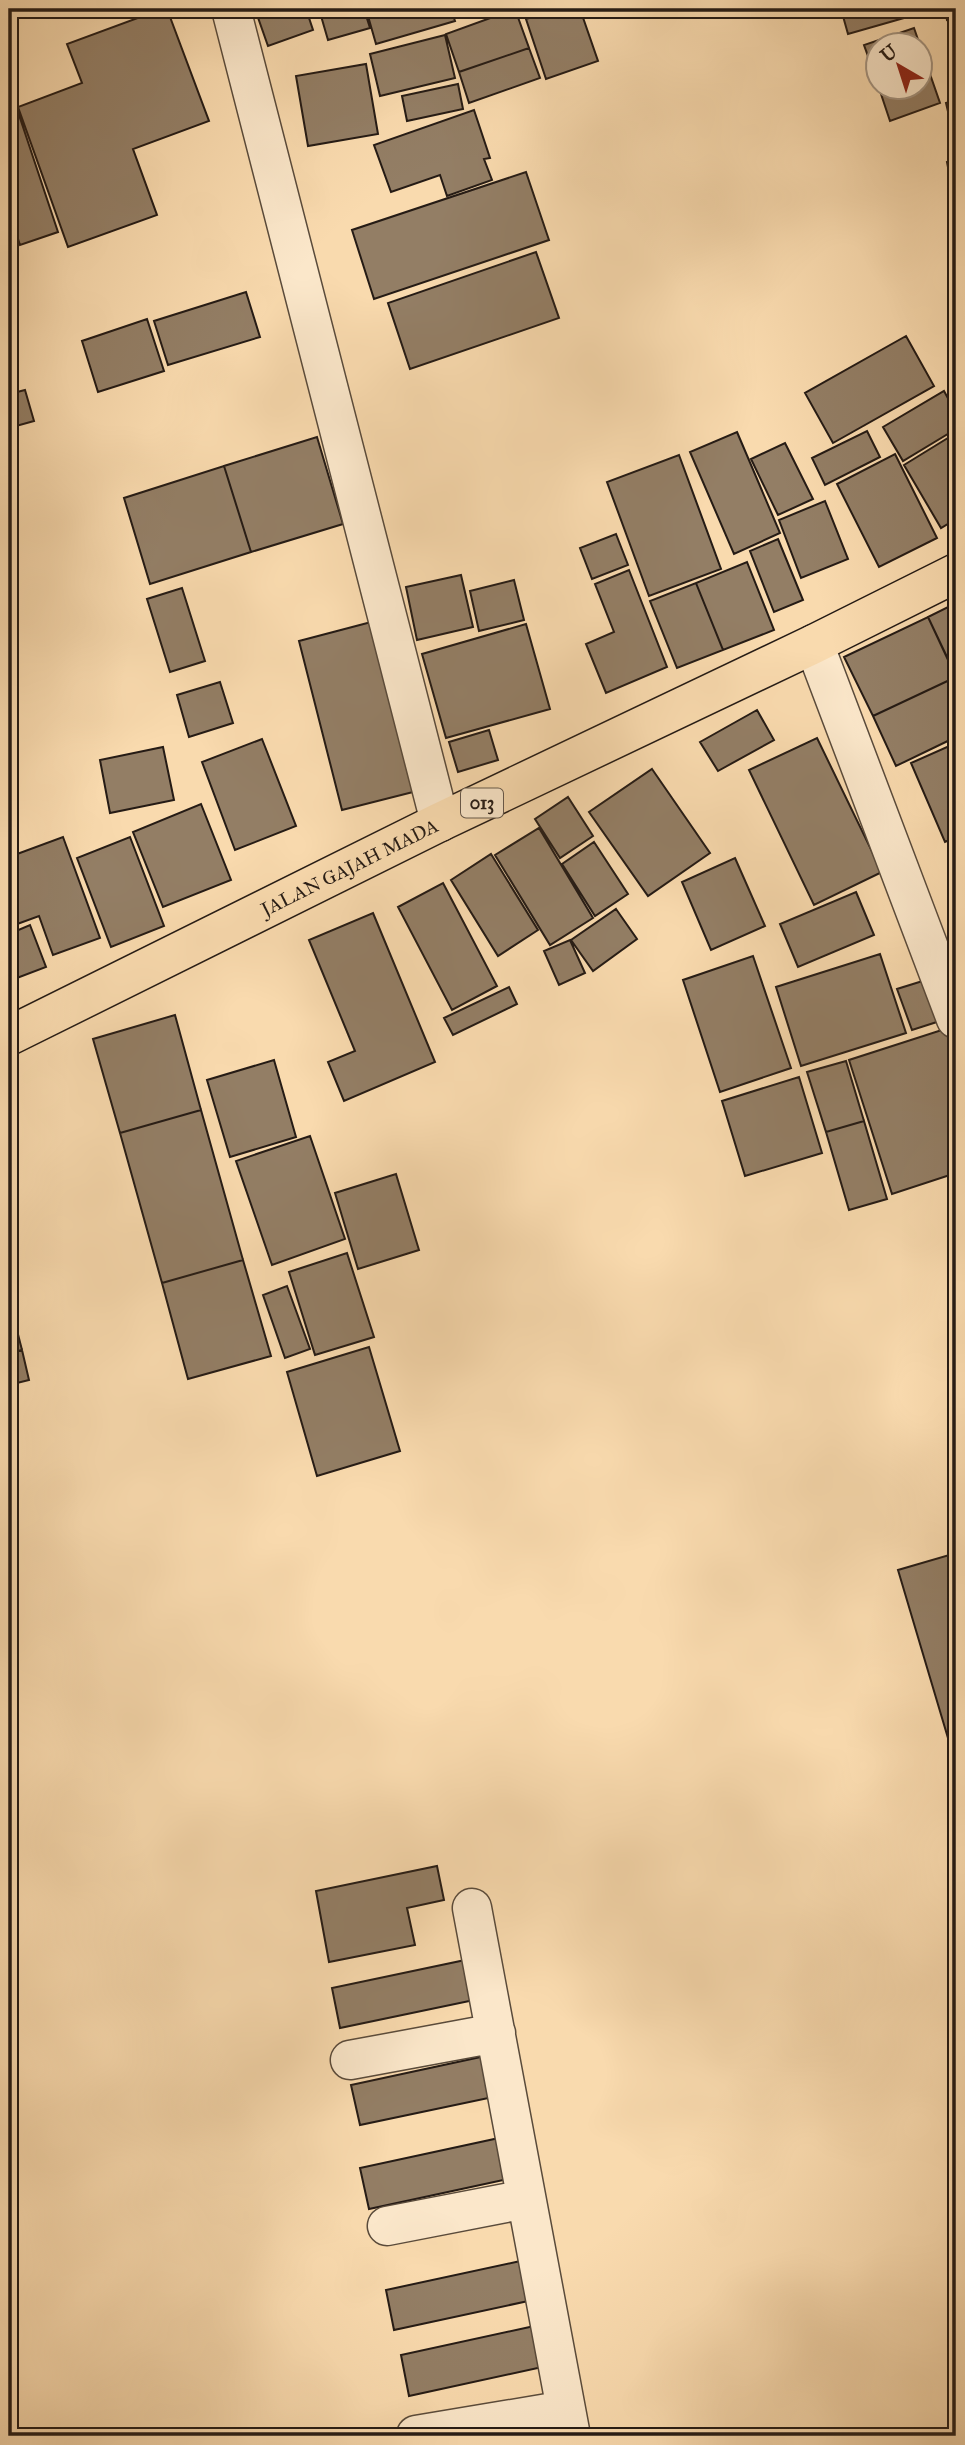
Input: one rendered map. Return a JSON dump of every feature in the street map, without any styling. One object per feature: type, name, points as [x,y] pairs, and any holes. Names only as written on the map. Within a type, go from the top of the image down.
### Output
[{"type":"main road","name":"JALAN GAJAH MADA","points":[[9,1035],[440,822],[956,573]]},
{"type":"street","points":[[231,9],[440,822]]},
{"type":"street","points":[[814,643],[956,1019]]},
{"type":"street","points":[[416,2435],[568,2423],[472,1908]]},
{"type":"street","points":[[350,2060],[496,2034]]},
{"type":"street","points":[[387,2227],[526,2199]]},
{"type":"building","points":[[167,9],[209,121],[133,149],[157,215],[68,247],[18,107],[82,83],[67,44]]},
{"type":"building","points":[[255,9],[306,9],[313,30],[268,46]]},
{"type":"building","points":[[319,9],[364,9],[370,28],[328,40]]},
{"type":"building","points":[[366,9],[451,9],[455,21],[376,44]]},
{"type":"building","points":[[515,9],[529,48],[459,72],[446,34]]},
{"type":"building","points":[[555,9],[580,9],[598,61],[546,79],[526,19]]},
{"type":"building","points":[[841,9],[917,9],[918,14],[848,34]]},
{"type":"building","points":[[945,9],[956,9],[956,18],[947,20]]},
{"type":"building","points":[[445,35],[455,78],[380,96],[370,54]]},
{"type":"building","points":[[529,48],[540,78],[469,103],[459,72]]},
{"type":"building","points":[[366,64],[378,134],[308,146],[296,76]]},
{"type":"building","points":[[458,84],[463,109],[407,121],[402,96]]},
{"type":"building","points":[[934,86],[940,103],[890,121],[884,102],[934,102]]},
{"type":"building","points":[[14,100],[58,232],[20,245],[9,212],[9,102]]},
{"type":"building","points":[[956,100],[956,146],[946,103]]},
{"type":"building","points":[[474,110],[490,158],[484,159],[492,180],[447,196],[440,175],[391,192],[374,145]]},
{"type":"building","points":[[956,160],[956,209],[947,162]]},
{"type":"building","points":[[526,172],[549,240],[374,299],[352,230]]},
{"type":"building","points":[[536,252],[559,318],[410,369],[388,303]]},
{"type":"building","points":[[246,292],[260,337],[168,365],[154,321]]},
{"type":"building","points":[[147,319],[164,371],[98,392],[82,341]]},
{"type":"building","points":[[906,336],[934,386],[833,443],[805,393]]},
{"type":"building","points":[[25,390],[34,421],[9,428],[9,394]]},
{"type":"building","points":[[944,391],[956,413],[956,429],[903,461],[883,427]]},
{"type":"building","points":[[867,431],[880,457],[825,485],[812,458]]},
{"type":"building","points":[[737,432],[780,533],[734,554],[690,452]]},
{"type":"building","points":[[956,433],[956,519],[941,528],[904,465]]},
{"type":"building","points":[[317,437],[343,524],[251,552],[224,466]]},
{"type":"building","points":[[785,443],[813,499],[778,515],[751,459]]},
{"type":"building","points":[[895,454],[937,538],[879,567],[837,484]]},
{"type":"building","points":[[679,455],[721,569],[649,596],[607,482]]},
{"type":"building","points":[[224,466],[251,552],[150,584],[124,498]]},
{"type":"building","points":[[825,501],[848,559],[801,578],[779,520]]},
{"type":"building","points":[[616,534],[628,565],[592,579],[580,548]]},
{"type":"building","points":[[778,539],[803,600],[774,612],[750,551]]},
{"type":"building","points":[[747,562],[774,630],[723,650],[696,583]]},
{"type":"building","points":[[629,570],[667,667],[606,693],[586,644],[614,632],[595,584]]},
{"type":"building","points":[[461,575],[473,627],[417,640],[406,587]]},
{"type":"building","points":[[514,580],[524,620],[479,631],[470,591]]},
{"type":"building","points":[[696,583],[723,650],[677,668],[650,601]]},
{"type":"building","points":[[182,588],[205,661],[170,672],[147,599]]},
{"type":"building","points":[[956,603],[956,676],[928,617]]},
{"type":"building","points":[[928,617],[956,677],[873,716],[844,657]]},
{"type":"building","points":[[375,621],[417,791],[342,810],[299,641]]},
{"type":"building","points":[[526,624],[550,709],[446,738],[422,654]]},
{"type":"building","points":[[956,677],[956,737],[896,766],[873,716]]},
{"type":"building","points":[[220,682],[233,723],[189,737],[177,695]]},
{"type":"building","points":[[757,710],[774,740],[718,771],[700,742]]},
{"type":"building","points":[[489,730],[498,760],[458,772],[449,742]]},
{"type":"building","points":[[817,738],[882,872],[814,905],[749,770]]},
{"type":"building","points":[[262,739],[296,826],[235,850],[202,762]]},
{"type":"building","points":[[956,743],[956,837],[945,842],[911,763]]},
{"type":"building","points":[[163,747],[174,800],[110,813],[100,760]]},
{"type":"building","points":[[652,769],[710,853],[648,896],[589,812]]},
{"type":"building","points":[[568,797],[593,836],[560,858],[535,819]]},
{"type":"building","points":[[201,804],[231,880],[163,907],[133,832]]},
{"type":"building","points":[[539,828],[593,918],[550,945],[495,855]]},
{"type":"building","points":[[63,837],[100,938],[53,955],[39,916],[9,927],[9,857]]},
{"type":"building","points":[[130,837],[164,926],[111,947],[77,858]]},
{"type":"building","points":[[594,842],[628,894],[595,916],[562,864]]},
{"type":"building","points":[[491,854],[538,930],[498,956],[451,880]]},
{"type":"building","points":[[735,858],[765,926],[711,950],[682,882]]},
{"type":"building","points":[[443,883],[497,986],[452,1010],[398,907]]},
{"type":"building","points":[[856,892],[874,935],[798,967],[780,924]]},
{"type":"building","points":[[616,909],[637,939],[593,971],[571,940]]},
{"type":"building","points":[[373,913],[435,1062],[344,1101],[328,1062],[355,1051],[309,940]]},
{"type":"building","points":[[30,925],[46,967],[9,981],[9,934]]},
{"type":"building","points":[[570,940],[585,973],[559,985],[544,951]]},
{"type":"building","points":[[880,954],[906,1033],[801,1066],[776,987]]},
{"type":"building","points":[[753,956],[791,1068],[720,1092],[683,980]]},
{"type":"building","points":[[929,979],[943,1020],[912,1030],[897,989]]},
{"type":"building","points":[[509,987],[517,1004],[453,1035],[444,1018]]},
{"type":"building","points":[[175,1015],[201,1110],[120,1133],[93,1039]]},
{"type":"building","points":[[948,1028],[956,1054],[956,1173],[892,1194],[849,1060]]},
{"type":"building","points":[[274,1060],[296,1137],[230,1157],[207,1080]]},
{"type":"building","points":[[846,1061],[864,1121],[826,1132],[807,1072]]},
{"type":"building","points":[[799,1077],[822,1153],[745,1176],[722,1101]]},
{"type":"building","points":[[201,1110],[243,1260],[162,1283],[120,1133]]},
{"type":"building","points":[[864,1121],[887,1199],[849,1210],[826,1132]]},
{"type":"building","points":[[310,1136],[345,1239],[272,1265],[236,1161]]},
{"type":"building","points":[[396,1174],[419,1250],[358,1269],[335,1193]]},
{"type":"building","points":[[347,1253],[374,1337],[315,1355],[289,1272]]},
{"type":"building","points":[[243,1260],[271,1356],[188,1379],[162,1283]]},
{"type":"building","points":[[287,1286],[310,1349],[285,1358],[263,1295]]},
{"type":"building","points":[[9,1299],[22,1350],[9,1353]]},
{"type":"building","points":[[369,1347],[400,1451],[317,1476],[287,1372]]},
{"type":"building","points":[[22,1350],[29,1380],[9,1385],[9,1353]]},
{"type":"building","points":[[956,1553],[956,1765],[898,1570]]},
{"type":"building","points":[[956,1788],[956,1823],[950,1789]]},
{"type":"building","points":[[437,1866],[444,1900],[407,1908],[415,1945],[329,1962],[316,1891]]},
{"type":"building","points":[[470,1959],[479,1999],[340,2028],[332,1988]]},
{"type":"building","points":[[490,2055],[498,2096],[360,2125],[351,2085]]},
{"type":"building","points":[[499,2138],[508,2179],[369,2209],[360,2168]]},
{"type":"building","points":[[525,2260],[533,2300],[394,2330],[386,2290]]},
{"type":"building","points":[[539,2325],[547,2366],[409,2396],[401,2355]]}]
